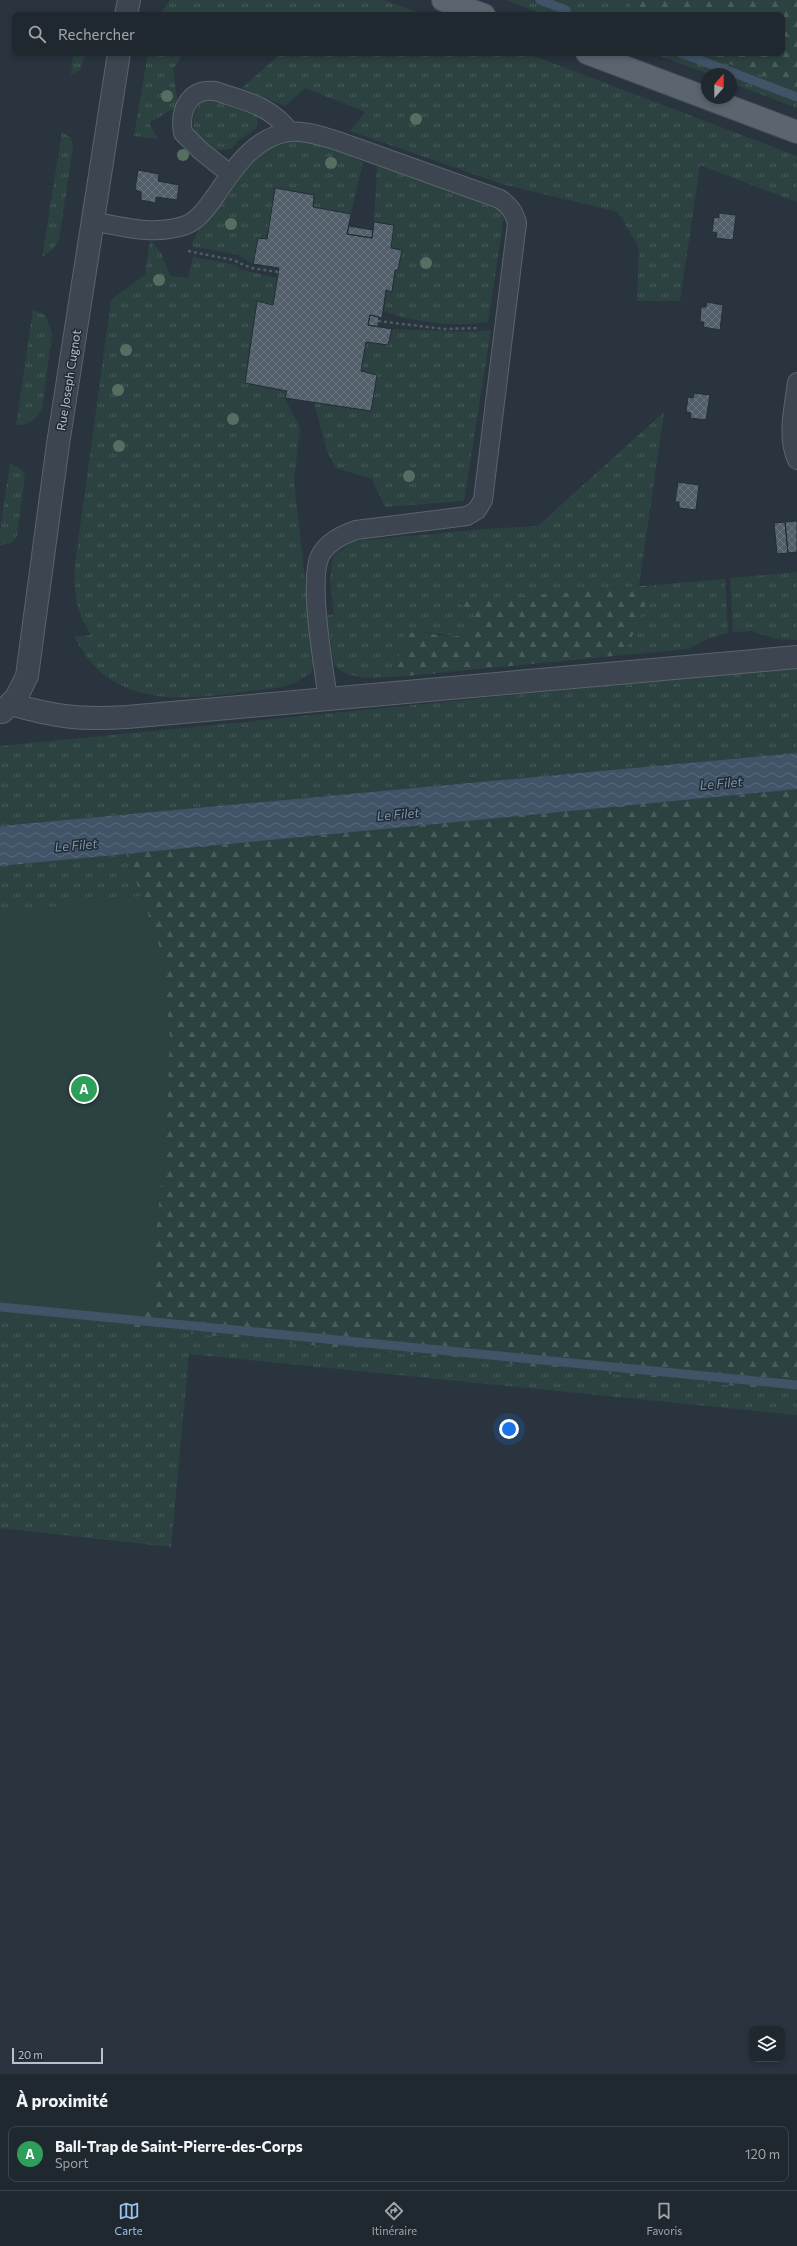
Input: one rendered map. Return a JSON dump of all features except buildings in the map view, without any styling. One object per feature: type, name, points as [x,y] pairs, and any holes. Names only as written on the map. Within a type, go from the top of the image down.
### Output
[{"type":"main road","points":[[443,0],[476,12]]},
{"type":"main road","points":[[595,56],[797,132]]},
{"type":"street","points":[[127,12],[129,0]]},
{"type":"street","name":"Rue Joseph Cugnot","points":[[6,709],[21,691],[27,676],[58,444],[119,56]]},
{"type":"street","points":[[6,709],[93,719],[328,700],[797,657]]},
{"type":"lane","points":[[230,174],[201,151],[183,133],[182,113],[188,101],[198,92],[207,90],[215,91],[266,109],[282,120],[290,132]]},
{"type":"lane","points":[[92,221],[141,230],[166,230],[188,224],[205,212],[230,174],[248,153],[270,137],[290,132],[310,133],[335,140],[500,199],[508,204],[514,213],[517,223],[483,500],[477,510],[467,516],[356,530],[335,539],[320,556],[315,578],[328,700]]},
{"type":"lane","points":[[797,382],[792,434],[792,449],[797,460]]},
{"type":"path","points":[[166,230],[176,246],[190,252],[233,260],[251,268],[278,272]]},
{"type":"path","points":[[378,321],[421,328],[462,330],[505,323]]},
{"type":"green space","points":[[170,0],[384,0],[416,12],[161,12]]},
{"type":"green space","points":[[506,0],[631,0],[629,12],[538,12]]},
{"type":"green space","points":[[631,0],[797,0],[797,87],[706,56],[785,56],[785,12],[629,12]]},
{"type":"green space","points":[[73,56],[85,56],[80,70],[71,76]]},
{"type":"green space","points":[[147,56],[182,56],[173,69],[178,106],[149,123],[158,139],[134,136]]},
{"type":"green space","points":[[278,56],[534,56],[797,156],[797,202],[700,165],[680,301],[637,301],[639,248],[618,212],[502,184],[350,131],[365,112],[305,88],[285,106],[242,88]]},
{"type":"green space","points":[[660,56],[706,56],[797,87],[797,108],[737,85],[737,68],[701,68],[701,71]]},
{"type":"green space","points":[[212,98],[222,98],[258,116],[257,128],[239,140],[231,149],[215,150],[206,148],[198,141],[196,136],[193,124],[197,108],[200,104]]},
{"type":"green space","points":[[62,132],[71,138],[73,147],[59,239],[54,248],[42,257]]},
{"type":"green space","points":[[286,138],[323,143],[363,162],[351,214],[313,207],[314,195],[275,189],[267,239],[258,238],[253,264],[239,255],[191,246],[202,222],[255,153]]},
{"type":"green space","points":[[377,166],[505,209],[488,322],[462,324],[435,323],[384,311],[386,290],[392,292],[395,270],[398,270],[402,250],[391,248],[394,225],[374,222]]},
{"type":"green space","points":[[150,240],[161,253],[170,276],[188,278],[193,257],[236,265],[240,269],[277,278],[273,305],[257,301],[245,383],[287,391],[285,399],[300,428],[294,480],[314,662],[311,673],[294,683],[282,687],[215,696],[170,697],[148,694],[127,688],[107,677],[97,669],[74,637],[91,635],[82,617],[75,593],[75,565],[111,300],[145,275]]},
{"type":"green space","points":[[33,310],[45,315],[52,333],[42,410],[31,422],[16,425]]},
{"type":"green space","points":[[392,329],[470,332],[491,330],[464,501],[385,507],[372,479],[336,468],[327,451],[314,403],[371,411],[377,375],[361,371],[366,342],[388,345]]},
{"type":"green space","points":[[664,412],[639,586],[459,603],[473,613],[476,625],[472,630],[467,634],[456,636],[430,633],[410,633],[393,668],[395,677],[370,678],[355,676],[348,674],[334,665],[327,615],[334,614],[330,580],[333,556],[354,541],[485,529],[538,526]]},
{"type":"green space","points":[[10,463],[22,470],[25,476],[17,536],[11,543],[0,545],[0,531]]},
{"type":"green space","points":[[797,572],[797,640],[776,639],[752,631],[733,632],[730,578]]},
{"type":"green space","points":[[725,579],[728,633],[709,638],[688,649],[624,655],[654,585]]},
{"type":"green space","points":[[654,585],[624,655],[395,677],[393,668],[410,633],[418,632],[455,636],[463,635],[476,625],[473,613],[458,602]]},
{"type":"green space","points":[[788,668],[797,669],[797,753],[0,826],[0,746]]},
{"type":"green space","points":[[797,789],[797,1392],[124,1327],[147,1309],[156,1291],[152,1266],[166,1141],[160,949],[126,853]]},
{"type":"green space","points":[[126,853],[160,949],[170,1037],[156,1291],[147,1309],[125,1327],[797,1392],[797,1415],[189,1354],[171,1547],[0,1528],[0,866]]},
{"type":"green space","points":[[142,896],[160,949],[170,1037],[166,1141],[152,1266],[156,1291],[147,1309],[124,1327],[0,1315],[0,913]]},
{"type":"water","name":"Le Filet","points":[[797,753],[797,789],[0,866],[0,826]]},
{"type":"waterway","points":[[540,0],[566,10]]},
{"type":"waterway","points":[[689,56],[797,97]]},
{"type":"waterway","points":[[0,1307],[797,1385]]},
{"type":"place","name":"Ball-Trap de Saint-Pierre-des-Corps","points":[[84,1089]]}]
